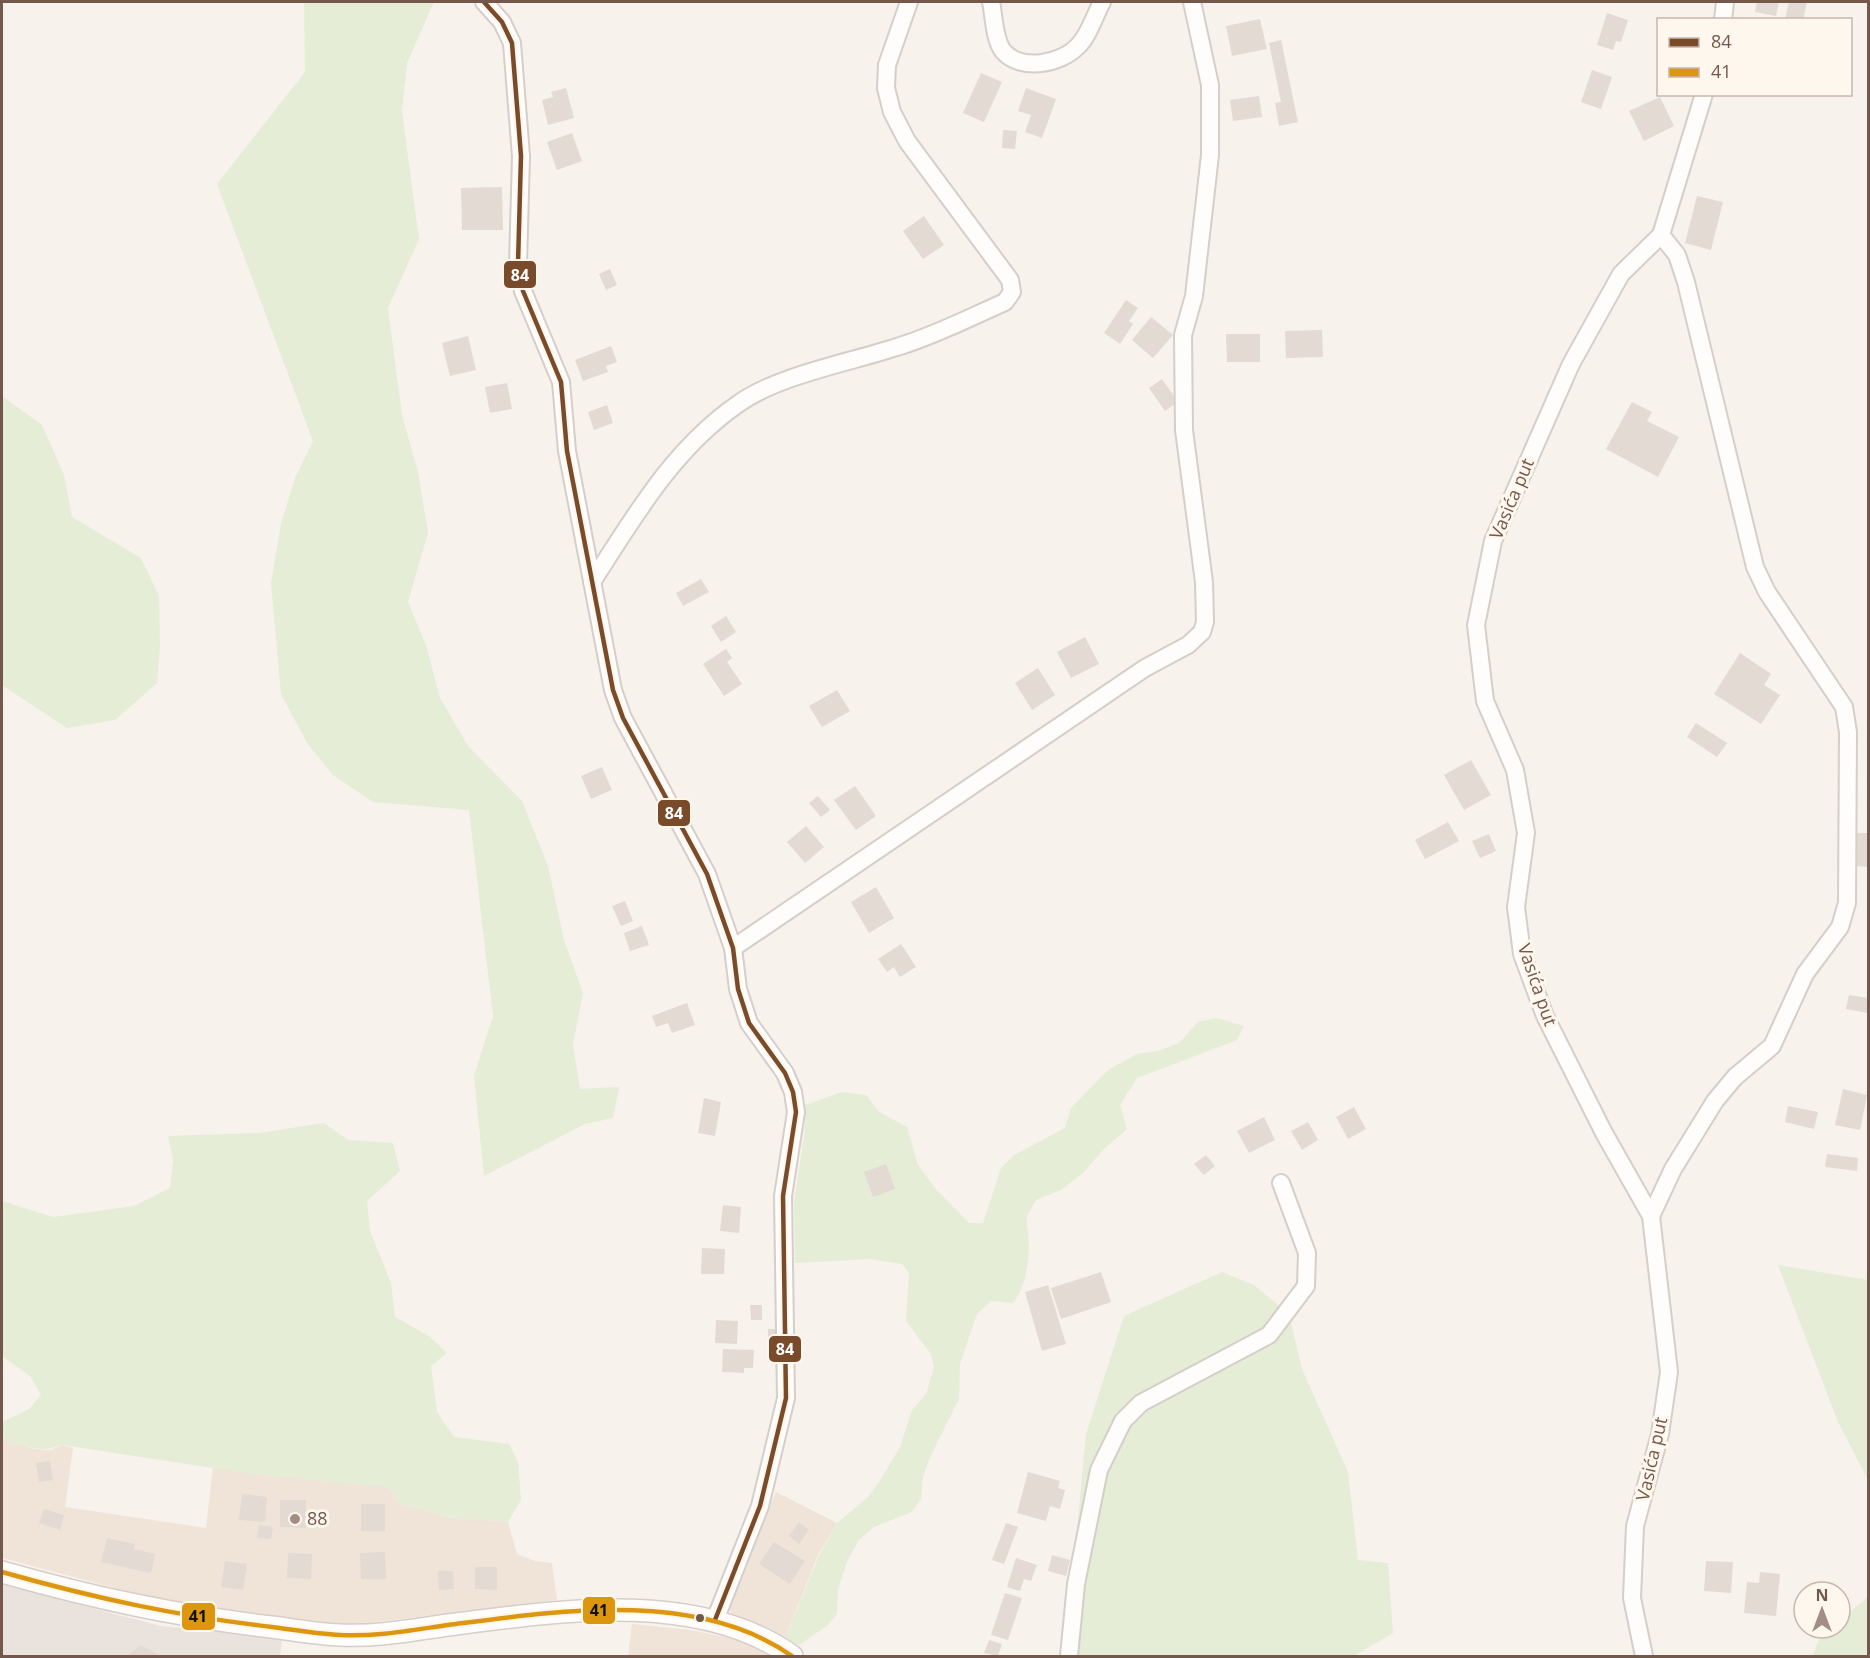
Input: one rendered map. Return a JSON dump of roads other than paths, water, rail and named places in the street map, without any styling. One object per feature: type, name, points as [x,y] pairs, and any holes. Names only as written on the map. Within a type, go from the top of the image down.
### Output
[{"type":"street","points":[[484,2],[502,22],[512,43],[521,156],[518,264],[523,291],[561,382],[567,451],[613,690],[623,718],[707,874],[733,948],[738,989],[749,1023],[785,1073],[793,1092],[796,1112],[783,1196],[786,1398],[760,1506],[715,1620]]},
{"type":"street","points":[[592,582],[658,480],[702,435],[738,403],[773,386],[903,345],[1005,302],[1012,292],[1010,280],[907,141],[892,112],[886,88],[887,64],[909,2]]},
{"type":"street","points":[[991,2],[996,33],[1003,50],[1017,62],[1028,64],[1069,55],[1080,44],[1102,2]]},
{"type":"street","points":[[733,948],[1145,668],[1188,645],[1202,632],[1205,622],[1203,582],[1184,430],[1183,335],[1194,296],[1206,198],[1210,155],[1210,85],[1192,2]]},
{"type":"street","points":[[1723,18],[1725,2]]},
{"type":"street","name":"Vasića put","points":[[1644,1656],[1632,1598],[1635,1526],[1660,1434],[1668,1372],[1651,1216],[1604,1133],[1545,1016],[1522,954],[1516,907],[1526,833],[1515,770],[1485,701],[1476,625],[1493,540],[1571,364],[1621,274],[1661,235],[1703,96]]},
{"type":"street","points":[[1651,1216],[1673,1169],[1715,1101],[1735,1077],[1772,1047],[1805,974],[1840,927],[1847,891],[1848,732],[1844,707],[1767,591],[1755,567],[1686,282],[1677,255],[1661,235]]},
{"type":"street","points":[[1069,1656],[1076,1584],[1099,1470],[1123,1421],[1141,1403],[1269,1335],[1306,1286],[1307,1253],[1281,1183]]},
{"type":"street","points":[[2,1572],[94,1598],[205,1620],[340,1635],[378,1635],[507,1618],[576,1612],[679,1614],[715,1620],[758,1636],[792,1656]]},
{"type":"place","name":"88","points":[[295,1519]]}]
